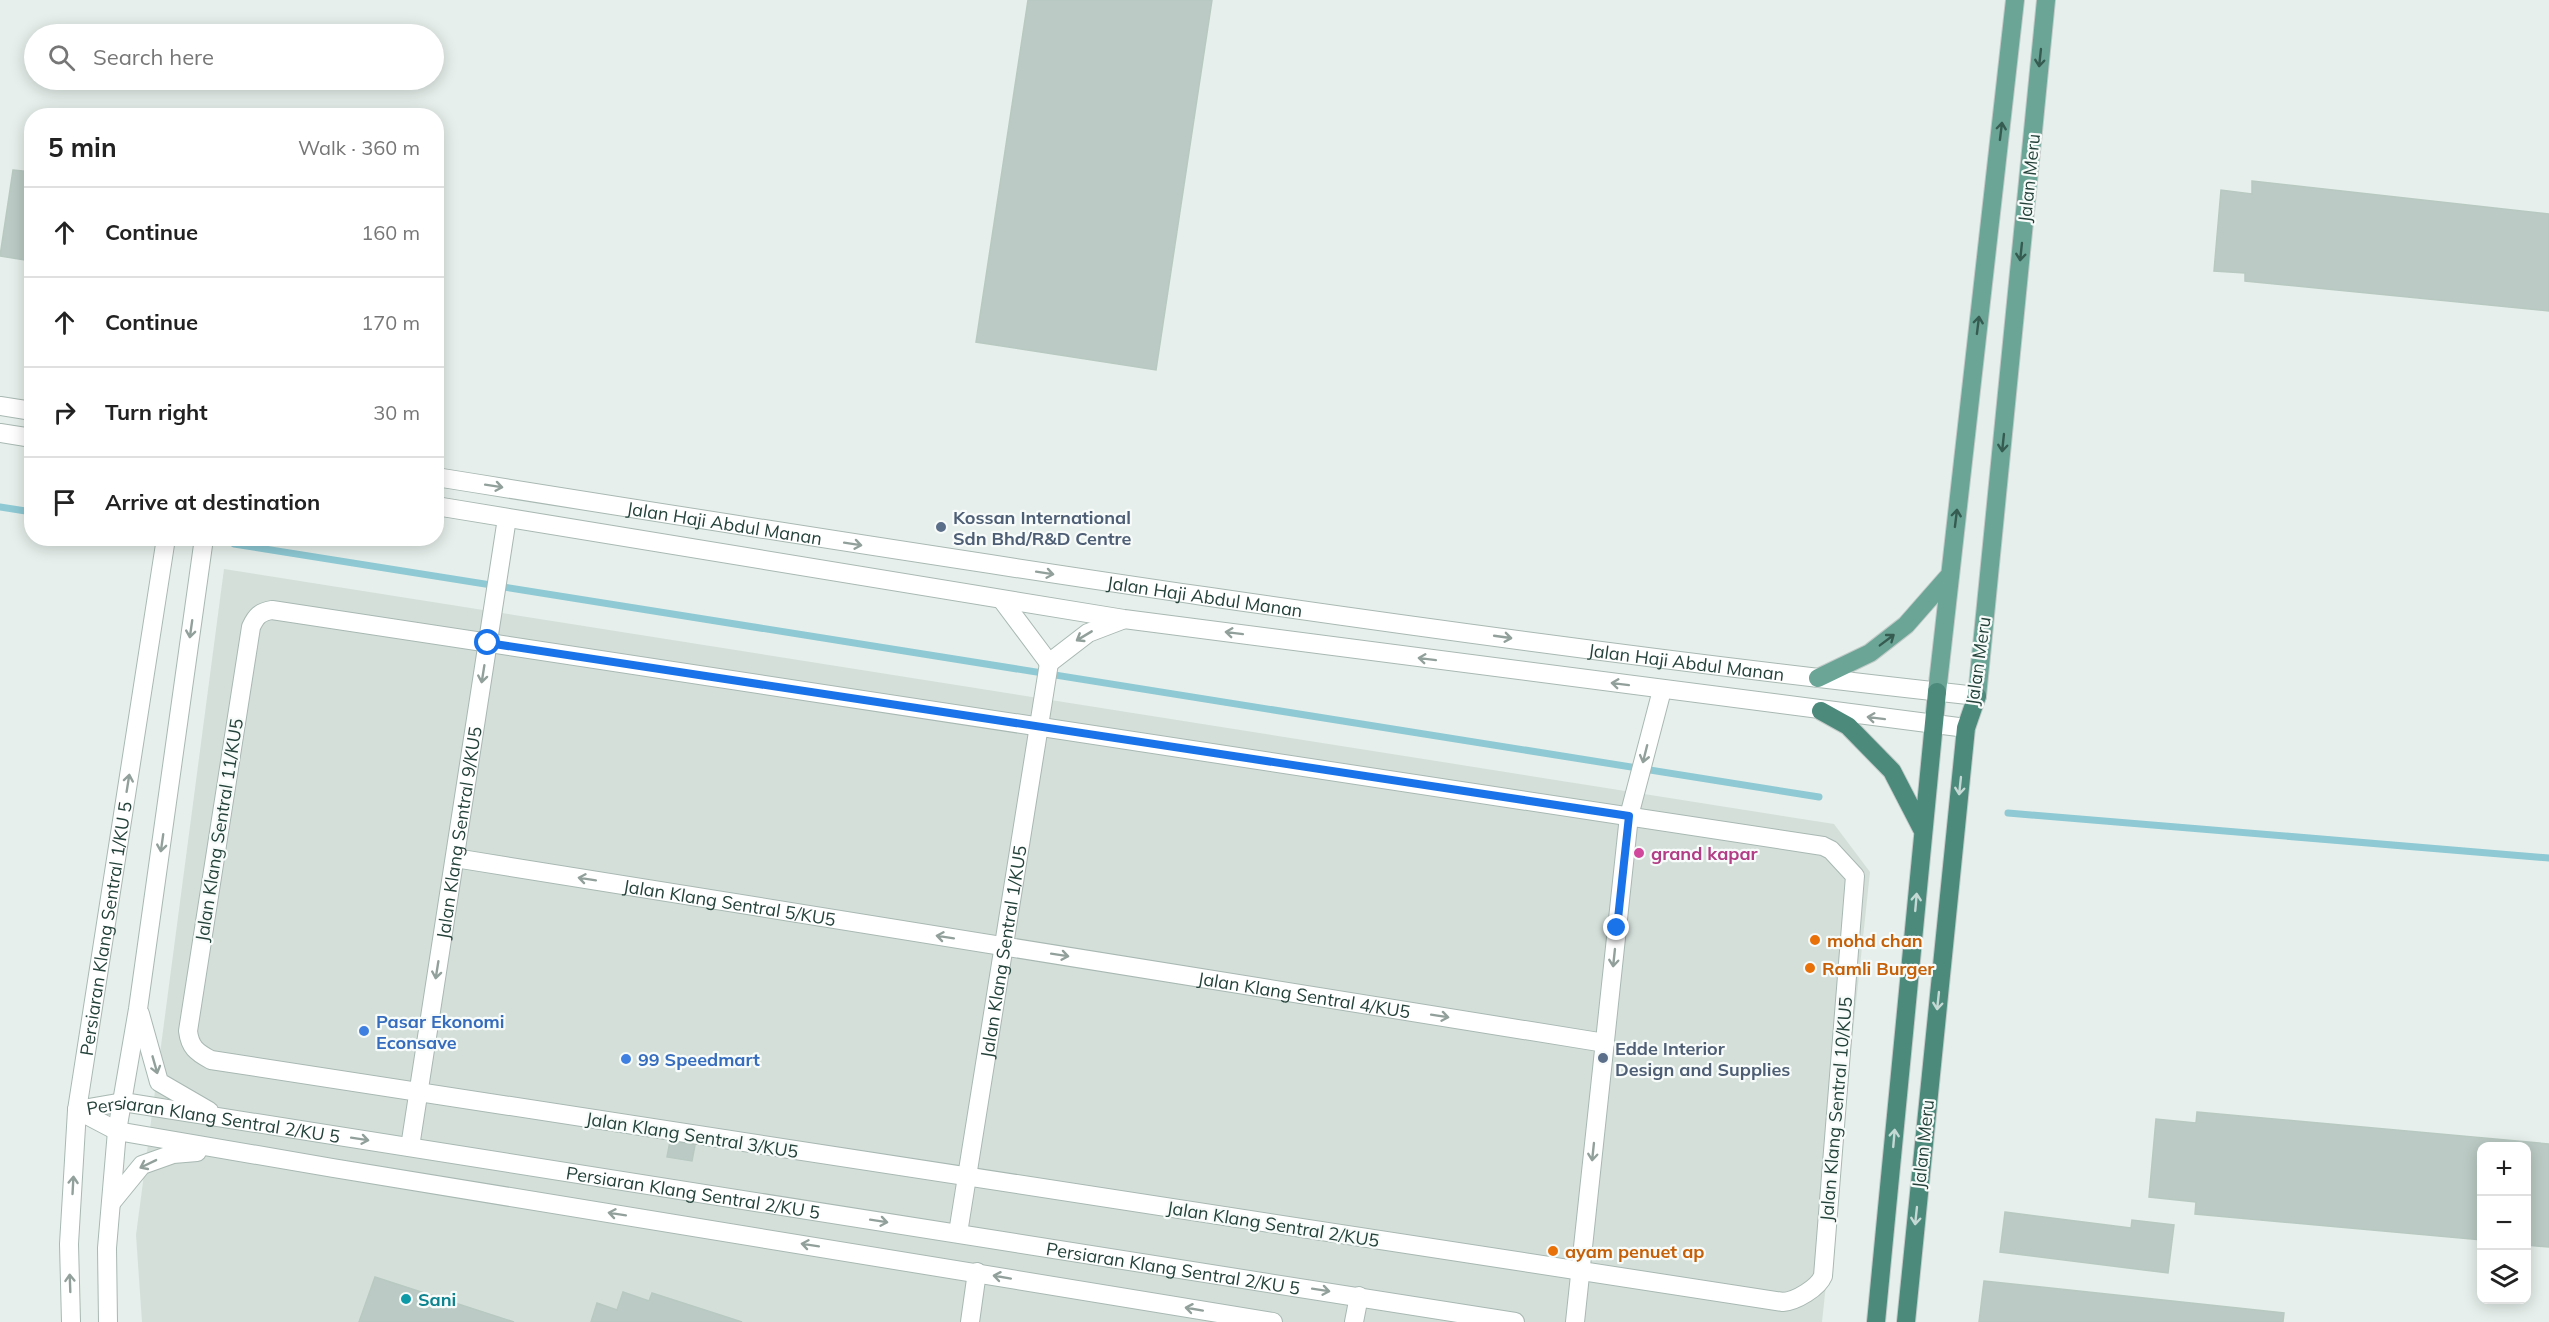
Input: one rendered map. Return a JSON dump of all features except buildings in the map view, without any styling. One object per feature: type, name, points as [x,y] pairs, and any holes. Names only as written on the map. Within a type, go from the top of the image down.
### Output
[{"type":"highway","name":"Jalan Meru","points":[[1876,1322],[1938,692]]},
{"type":"highway","name":"Jalan Meru","points":[[1906,1322],[1966,728],[1977,696]]},
{"type":"highway","points":[[1821,711],[1848,726],[1892,771],[1923,831]]},
{"type":"main road","name":"Jalan Meru","points":[[1938,692],[1949,576],[2015,0]]},
{"type":"main road","name":"Jalan Meru","points":[[1977,696],[2046,0]]},
{"type":"main road","points":[[1818,678],[1870,653],[1906,626],[1949,576]]},
{"type":"street","points":[[0,406],[24,410]]},
{"type":"street","points":[[0,433],[24,437]]},
{"type":"street","name":"Jalan Haji Abdul Manan","points":[[444,478],[1107,582],[1818,678],[1977,696]]},
{"type":"street","name":"Jalan Haji Abdul Manan","points":[[444,507],[1124,619],[1966,728]]},
{"type":"street","name":"Jalan Klang Sentral 9/KU5","points":[[410,1147],[507,518]]},
{"type":"street","points":[[156,546],[161,570]]},
{"type":"street","name":"Persiaran Klang Sentral 1/KU 5","points":[[71,1322],[69,1244],[77,1110],[165,546]]},
{"type":"street","points":[[108,1322],[107,1248],[117,1131],[138,1009],[203,546]]},
{"type":"street","points":[[200,571],[213,546]]},
{"type":"street","points":[[1002,600],[1049,663],[1088,633],[1124,619]]},
{"type":"street","name":"Jalan Klang Sentral 11/KU5","points":[[418,1092],[211,1060],[196,1052],[189,1043],[190,1019],[251,627],[255,617],[263,611],[272,610],[488,643]]},
{"type":"street","name":"Jalan Klang Sentral 10/KU5","points":[[488,643],[1629,816],[1823,846],[1831,850],[1855,876],[1821,1282],[1792,1301],[1783,1302],[1580,1272]]},
{"type":"street","name":"Jalan Klang Sentral 1/KU5","points":[[958,1233],[1049,663]]},
{"type":"street","points":[[1575,1322],[1629,816],[1662,690]]},
{"type":"street","name":"Jalan Klang Sentral 5/KU5","points":[[454,858],[1003,946]]},
{"type":"street","name":"Jalan Klang Sentral 4/KU5","points":[[1003,946],[1605,1043]]},
{"type":"street","points":[[138,1009],[159,1082],[219,1117]]},
{"type":"street","name":"Jalan Klang Sentral 3/KU5","points":[[418,1092],[966,1177]]},
{"type":"street","name":"Persiaran Klang Sentral 2/KU 5","points":[[77,1110],[123,1102],[1509,1321]]},
{"type":"street","name":"Persiaran Klang Sentral 2/KU 5","points":[[77,1110],[117,1131],[1273,1322]]},
{"type":"street","points":[[111,1203],[142,1165],[174,1154],[225,1150]]},
{"type":"street","name":"Jalan Klang Sentral 2/KU5","points":[[966,1177],[1580,1272]]},
{"type":"street","points":[[970,1322],[977,1272]]},
{"type":"street","points":[[1354,1322],[1359,1296]]},
{"type":"shaded area","points":[[224,569],[1834,824],[1870,872],[1822,1322],[142,1322],[136,1235]]},
{"type":"waterway","points":[[0,507],[24,511]]},
{"type":"waterway","points":[[247,546],[1819,797]]},
{"type":"waterway","points":[[2008,813],[2549,858]]},
{"type":"place","name":"Kossan International Sdn Bhd/R&D Centre","points":[[941,527]]},
{"type":"place","name":"grand kapar","points":[[1639,853]]},
{"type":"place","name":"mohd chan","points":[[1815,940]]},
{"type":"place","name":"Ramli Burger","points":[[1810,968]]},
{"type":"place","name":"Pasar Ekonomi Econsave","points":[[364,1031]]},
{"type":"place","name":"Edde Interior Design and Supplies","points":[[1603,1058]]},
{"type":"place","name":"99 Speedmart","points":[[626,1059]]},
{"type":"place","name":"ayam penuet ap","points":[[1553,1251]]},
{"type":"place","name":"Sani","points":[[406,1299]]},
{"type":"route","points":[[488,643],[1629,816],[1617,928]]}]
